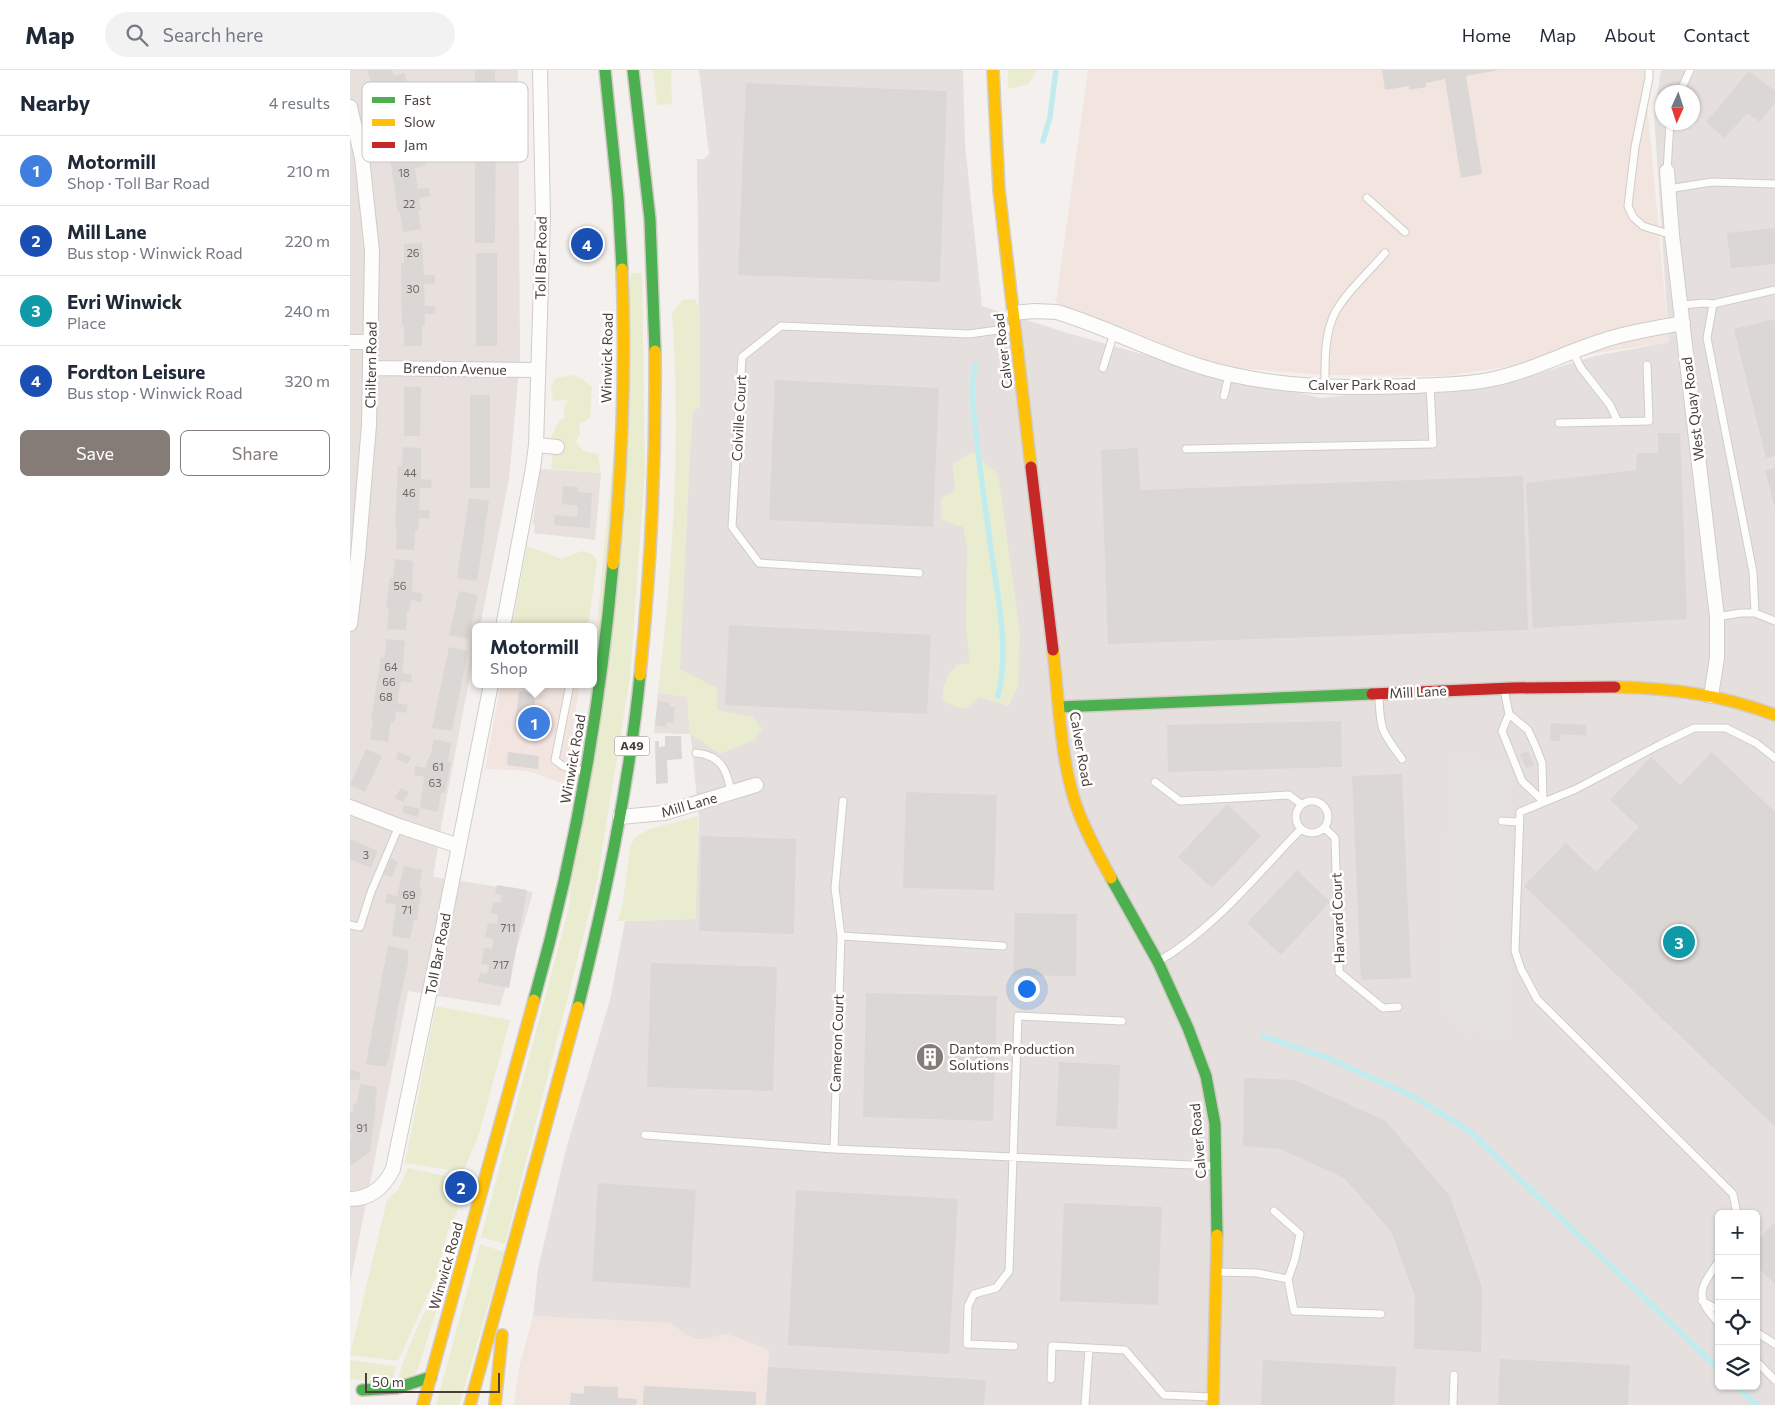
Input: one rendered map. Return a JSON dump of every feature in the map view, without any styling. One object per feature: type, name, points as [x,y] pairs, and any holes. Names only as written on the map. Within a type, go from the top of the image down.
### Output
[{"type":"main road","name":"Winwick Road","points":[[598,670],[615,554],[620,470],[623,314],[618,201],[605,70]]},
{"type":"main road","name":"A49","points":[[470,1405],[586,976],[604,898],[631,749],[646,612],[656,442],[655,354],[649,216],[633,70]]},
{"type":"main road","name":"Calver Road","points":[[993,70],[999,180],[1066,765],[1076,804],[1090,840],[1158,962],[1188,1028],[1206,1076],[1215,1124],[1218,1209],[1213,1401]]},
{"type":"main road","name":"Mill Lane","points":[[1059,707],[1504,688],[1616,686],[1671,690],[1711,696],[1759,708],[1775,715]]},
{"type":"main road","name":"Winwick Road","points":[[423,1405],[541,981],[567,876],[587,773],[596,688]]},
{"type":"main road","points":[[495,1405],[508,1270]]},
{"type":"main road","points":[[356,1389],[381,1391],[405,1387],[430,1376]]},
{"type":"street","name":"Toll Bar Road","points":[[504,623],[532,477],[536,445],[543,217],[540,70]]},
{"type":"street","name":"Chiltern Road","points":[[350,107],[362,158]]},
{"type":"street","name":"Chiltern Road","points":[[350,624],[360,538],[369,425],[371,368],[372,251],[362,162]]},
{"type":"street","name":"West Quay Road","points":[[1666,172],[1717,617],[1717,658],[1711,696]]},
{"type":"street","name":"Calver Park Road","points":[[1013,313],[1034,311],[1058,312],[1199,366],[1229,374],[1282,383],[1356,388],[1488,380],[1508,375],[1603,340],[1683,323]]},
{"type":"street","points":[[350,342],[371,342]]},
{"type":"street","name":"Brendon Avenue","points":[[371,368],[538,370]]},
{"type":"street","points":[[536,445],[557,447]]},
{"type":"street","name":"Toll Bar Road","points":[[350,1199],[363,1197],[377,1190],[384,1184],[393,1169],[490,688]]},
{"type":"street","name":"Mill Lane","points":[[620,817],[664,813],[756,784]]},
{"type":"street","points":[[350,807],[458,846]]},
{"type":"lane","points":[[1649,70],[1635,148],[1628,206],[1633,216],[1643,226],[1672,235]]},
{"type":"lane","points":[[1683,85],[1690,70]]},
{"type":"lane","name":"West Quay Road","points":[[1666,172],[1669,130]]},
{"type":"lane","points":[[1668,189],[1712,182],[1775,184]]},
{"type":"lane","points":[[1367,198],[1395,221],[1405,232]]},
{"type":"lane","points":[[1325,387],[1328,332],[1334,316],[1355,287],[1385,254]]},
{"type":"lane","points":[[1681,305],[1713,304],[1775,290]]},
{"type":"lane","points":[[1713,304],[1707,338],[1753,572],[1755,613]]},
{"type":"lane","name":"Colville Court","points":[[919,573],[759,563],[732,527],[742,357],[781,326],[969,334],[1015,327]]},
{"type":"lane","points":[[1103,368],[1114,333]]},
{"type":"lane","points":[[1573,352],[1583,372],[1610,405],[1618,422]]},
{"type":"lane","points":[[1559,423],[1649,421],[1647,365]]},
{"type":"lane","points":[[1224,396],[1229,374]]},
{"type":"lane","points":[[1186,449],[1433,444],[1430,385]]},
{"type":"lane","points":[[1717,617],[1740,613],[1755,613],[1775,621]]},
{"type":"lane","points":[[569,688],[555,760],[563,766],[587,773]]},
{"type":"lane","points":[[1504,688],[1509,714],[1502,731],[1522,781],[1544,801]]},
{"type":"lane","points":[[1379,694],[1381,726],[1402,758]]},
{"type":"lane","points":[[1509,714],[1528,730],[1539,754],[1542,763],[1544,801]]},
{"type":"lane","points":[[1736,1210],[1732,1194],[1537,999],[1515,951],[1519,822],[1520,812],[1576,789],[1694,728],[1726,728],[1756,743],[1775,758]]},
{"type":"lane","points":[[696,753],[714,757],[720,763],[731,792]]},
{"type":"lane","points":[[1155,782],[1180,801],[1289,795],[1301,804]]},
{"type":"lane","name":"Cameron Court","points":[[834,1149],[841,936],[835,888],[843,801]]},
{"type":"lane","points":[[1308,801],[1317,801],[1323,804],[1328,811],[1329,817],[1325,828],[1317,833],[1310,833],[1301,829],[1296,816],[1301,804],[1308,801]]},
{"type":"lane","points":[[1502,821],[1519,822]]},
{"type":"lane","points":[[350,925],[360,927],[371,892],[399,826]]},
{"type":"lane","name":"Harvard Court","points":[[1325,828],[1335,838],[1339,972],[1383,1008],[1398,1007]]},
{"type":"lane","points":[[1158,962],[1202,931],[1301,829]]},
{"type":"lane","points":[[841,936],[1003,946]]},
{"type":"lane","points":[[1014,1346],[967,1344],[968,1306],[974,1294],[996,1288],[1009,1271],[1018,1016],[1122,1021]]},
{"type":"lane","points":[[646,1135],[834,1149],[1216,1166]]},
{"type":"lane","points":[[1274,1211],[1300,1234],[1295,1259],[1288,1279],[1294,1310],[1381,1314]]},
{"type":"lane","points":[[1715,1266],[1701,1291],[1702,1301],[1707,1311],[1715,1319]]},
{"type":"lane","points":[[1216,1272],[1257,1273],[1288,1279]]},
{"type":"lane","points":[[1702,1301],[1715,1308]]},
{"type":"lane","points":[[1760,1335],[1775,1344]]},
{"type":"lane","points":[[1051,1379],[1052,1346],[1125,1350],[1164,1395],[1213,1401]]},
{"type":"lane","points":[[1085,1405],[1089,1348]]},
{"type":"lane","points":[[1760,1365],[1775,1380]]},
{"type":"lane","points":[[1453,1405],[1454,1375]]},
{"type":"shaded area","points":[[350,70],[518,70],[518,82],[362,82],[362,162],[519,162],[520,358],[509,479],[481,623],[472,623],[472,666],[433,877],[533,892],[500,1006],[408,991],[350,1284]]},
{"type":"shaded area","points":[[699,70],[963,70],[965,144],[982,306],[1173,363],[1321,398],[1533,375],[1595,356],[1669,342],[1655,130],[1700,130],[1700,85],[1659,85],[1661,70],[1775,70],[1775,1405],[765,1405],[769,1350],[727,1334],[697,1339],[685,1334],[670,1323],[533,1316],[538,1269],[566,1149],[610,1000],[625,921],[695,919],[699,820],[687,697],[676,677],[693,405],[700,401],[697,159],[704,159],[709,154]]},
{"type":"shaded area","points":[[1088,70],[1644,70],[1669,342],[1445,376],[1325,375],[1173,363],[1056,302]]},
{"type":"shaded area","points":[[540,469],[601,473],[595,540],[534,533],[535,527],[533,523]]},
{"type":"shaded area","points":[[500,688],[579,688],[564,784],[532,772],[485,769]]},
{"type":"shaded area","points":[[658,692],[687,697],[690,734],[654,733]]},
{"type":"shaded area","points":[[1451,758],[1501,761],[1512,785],[1506,1037],[1488,1037],[1484,1028],[1465,1035],[1440,1009]]},
{"type":"shaded area","points":[[533,1316],[670,1323],[685,1334],[706,1339],[727,1334],[769,1350],[765,1405],[514,1405],[519,1368]]},
{"type":"green space","points":[[653,70],[671,70],[672,104],[657,105]]},
{"type":"green space","points":[[1008,70],[1037,70],[1028,84],[1008,89]]},
{"type":"green space","points":[[631,273],[642,273],[645,470],[630,677],[597,882],[505,1244],[481,1237],[569,908],[590,688],[597,688],[597,623]]},
{"type":"green space","points":[[695,299],[700,310],[700,406],[692,411],[680,669],[717,688],[717,710],[753,717],[762,729],[754,740],[720,754],[690,734],[687,697],[658,692],[668,598],[674,502],[676,407],[672,313],[683,300]]},
{"type":"green space","points":[[572,375],[583,379],[592,388],[590,418],[579,424],[580,434],[576,442],[583,451],[598,454],[601,473],[551,469],[553,452],[560,448],[551,437],[559,421],[565,417],[563,410],[568,400],[553,401],[551,387],[556,378]]},
{"type":"green space","points":[[972,452],[998,474],[1020,633],[1018,687],[1008,706],[979,697],[970,705],[962,708],[943,700],[944,685],[951,673],[957,665],[970,663],[966,630],[967,546],[963,527],[941,520],[941,498],[955,491],[953,464]]},
{"type":"green space","points":[[527,546],[562,559],[582,551],[592,554],[597,560],[589,623],[513,623]]},
{"type":"green space","points":[[698,816],[696,919],[618,921],[623,902],[630,847],[635,837],[650,829]]},
{"type":"green space","points":[[436,1006],[510,1020],[479,1134],[463,1172],[405,1163]]},
{"type":"green space","points":[[408,1168],[459,1179],[455,1192],[458,1195],[457,1212],[448,1231],[435,1279],[398,1361],[350,1355],[387,1200],[398,1190]]},
{"type":"green space","points":[[453,1236],[459,1238],[418,1368],[416,1373],[397,1384],[409,1346],[442,1274]]},
{"type":"green space","points":[[480,1244],[504,1252],[459,1405],[436,1405]]},
{"type":"green space","points":[[350,1360],[396,1366],[392,1384],[350,1379]]},
{"type":"building","points":[[367,70],[392,70],[394,76],[404,73],[407,81],[404,82],[371,82]]},
{"type":"building","points":[[475,70],[495,70],[495,82],[475,82]]},
{"type":"building","points":[[1382,70],[1499,70],[1466,76],[1482,174],[1461,178],[1445,79],[1426,83],[1426,87],[1409,90],[1409,86],[1385,90]]},
{"type":"building","points":[[1749,71],[1775,91],[1775,103],[1760,122],[1747,113],[1725,138],[1706,122]]},
{"type":"building","points":[[746,83],[947,91],[940,282],[738,275]]},
{"type":"building","points":[[391,162],[425,162],[425,166],[415,168],[418,189],[429,188],[430,196],[419,198],[421,210],[418,210],[421,229],[403,232],[400,213],[398,213]]},
{"type":"building","points":[[475,162],[496,162],[495,243],[475,243]]},
{"type":"building","points":[[1775,228],[1775,264],[1731,268],[1727,233]]},
{"type":"building","points":[[422,243],[424,275],[435,275],[435,283],[424,284],[425,306],[435,306],[435,314],[425,314],[425,326],[422,326],[422,346],[404,346],[401,263],[404,263],[404,244]]},
{"type":"building","points":[[476,253],[497,253],[497,346],[476,346]]},
{"type":"building","points":[[1775,319],[1775,456],[1766,458],[1734,329]]},
{"type":"building","points":[[775,380],[939,388],[933,527],[769,520]]},
{"type":"building","points":[[404,387],[421,387],[420,436],[404,436]]},
{"type":"building","points":[[470,395],[490,395],[490,488],[470,488]]},
{"type":"building","points":[[1658,433],[1680,433],[1687,619],[1533,628],[1526,483],[1636,470],[1637,453],[1658,453]]},
{"type":"building","points":[[403,447],[421,448],[421,479],[432,480],[431,488],[420,488],[419,510],[430,510],[429,519],[419,518],[418,530],[415,530],[414,550],[396,549],[398,466],[402,466]]},
{"type":"building","points":[[1138,448],[1140,490],[1523,476],[1528,630],[1108,644],[1101,450]]},
{"type":"building","points":[[1775,468],[1775,506],[1774,506],[1765,470]]},
{"type":"building","points":[[563,486],[578,487],[578,492],[592,493],[590,528],[554,525],[555,515],[577,517],[578,506],[562,504]]},
{"type":"building","points":[[469,498],[489,501],[477,581],[457,578]]},
{"type":"building","points":[[395,559],[413,561],[412,592],[422,593],[421,602],[411,600],[409,611],[407,611],[406,630],[387,629],[389,609],[386,609],[390,578],[393,578]]},
{"type":"building","points":[[459,591],[478,595],[468,639],[449,635]]},
{"type":"building","points":[[729,625],[931,635],[927,714],[725,705]]},
{"type":"building","points":[[387,639],[405,641],[402,673],[412,674],[411,683],[401,681],[397,703],[408,705],[406,713],[396,711],[394,723],[391,722],[388,742],[370,739],[373,720],[371,720],[381,657],[384,658]]},
{"type":"building","points":[[449,647],[468,651],[452,731],[432,728]]},
{"type":"building","points":[[519,691],[536,693],[532,725],[515,723]]},
{"type":"building","points":[[658,701],[670,703],[669,707],[675,707],[673,723],[667,722],[666,727],[655,725]]},
{"type":"building","points":[[1341,721],[1342,767],[1168,772],[1167,725]]},
{"type":"building","points":[[1551,723],[1587,725],[1586,736],[1561,734],[1560,741],[1550,741]]},
{"type":"building","points":[[665,736],[681,736],[682,759],[667,760],[668,783],[656,784],[655,741],[659,741],[659,747],[665,746]]},
{"type":"building","points":[[434,739],[451,743],[448,762],[451,762],[445,793],[441,793],[438,812],[420,808],[424,777],[414,775],[415,766],[426,768]]},
{"type":"building","points":[[366,749],[382,756],[365,792],[350,785]]},
{"type":"building","points":[[1528,751],[1534,765],[1526,768],[1520,754]]},
{"type":"building","points":[[398,752],[411,757],[408,764],[396,759]]},
{"type":"building","points":[[508,752],[539,756],[538,769],[507,765]]},
{"type":"building","points":[[1712,752],[1775,812],[1775,1127],[1524,886],[1566,843],[1596,872],[1639,827],[1610,800],[1651,757],[1680,785]]},
{"type":"building","points":[[1402,774],[1411,978],[1361,980],[1352,776]]},
{"type":"building","points":[[401,788],[409,792],[403,802],[395,798]]},
{"type":"building","points":[[906,792],[997,795],[994,890],[903,888]]},
{"type":"building","points":[[1227,804],[1261,836],[1212,888],[1178,857]]},
{"type":"building","points":[[404,805],[420,809],[418,817],[402,813]]},
{"type":"building","points":[[701,836],[796,839],[794,934],[699,931]]},
{"type":"building","points":[[350,839],[378,851],[371,868],[350,859]]},
{"type":"building","points":[[391,858],[398,862],[392,877],[384,874]]},
{"type":"building","points":[[404,866],[422,870],[419,889],[422,889],[417,920],[414,920],[410,939],[392,936],[396,904],[385,903],[387,894],[397,896]]},
{"type":"building","points":[[1297,870],[1330,902],[1281,955],[1247,923]]},
{"type":"building","points":[[497,885],[527,890],[509,988],[478,982],[480,973],[487,974],[489,965],[481,964],[484,948],[492,949],[494,939],[485,937],[488,923],[497,924],[498,915],[491,913],[493,902],[500,903],[502,895],[495,894]]},
{"type":"building","points":[[1015,913],[1077,914],[1076,976],[1013,975]]},
{"type":"building","points":[[388,946],[409,950],[407,959],[409,959],[386,1067],[366,1064]]},
{"type":"building","points":[[651,963],[777,967],[773,1091],[647,1087]]},
{"type":"building","name":"Dantom Production Solutions","points":[[866,993],[997,996],[993,1121],[863,1117]]},
{"type":"building","points":[[1059,1062],[1120,1065],[1117,1129],[1056,1126]]},
{"type":"building","points":[[350,1070],[360,1072],[360,1080],[350,1079]]},
{"type":"building","points":[[1244,1078],[1295,1080],[1386,1121],[1450,1196],[1482,1287],[1481,1352],[1414,1349],[1415,1296],[1391,1231],[1344,1178],[1280,1149],[1243,1146]]},
{"type":"building","points":[[360,1084],[377,1087],[376,1106],[370,1152],[350,1166],[350,1141],[352,1134],[350,1134],[350,1112],[353,1112],[354,1103],[357,1103]]},
{"type":"building","points":[[598,1183],[696,1190],[690,1288],[592,1281]]},
{"type":"building","points":[[796,1190],[958,1199],[949,1354],[788,1345]]},
{"type":"building","points":[[1064,1203],[1162,1207],[1158,1305],[1060,1301]]},
{"type":"building","points":[[1775,1222],[1775,1284],[1760,1270],[1760,1237]]},
{"type":"building","points":[[1500,1359],[1630,1365],[1628,1405],[1498,1405]]},
{"type":"building","points":[[1263,1360],[1396,1367],[1394,1405],[1261,1405]]},
{"type":"building","points":[[768,1367],[986,1380],[984,1405],[766,1405]]},
{"type":"building","points":[[584,1386],[618,1387],[618,1398],[637,1399],[636,1405],[570,1405],[571,1393],[584,1394]]},
{"type":"building","points":[[644,1386],[756,1392],[756,1405],[643,1405]]},
{"type":"waterway","points":[[1043,141],[1050,117],[1056,70]]},
{"type":"waterway","points":[[975,365],[973,384],[974,412],[1002,627],[1003,662],[998,696]]},
{"type":"waterway","points":[[1263,1036],[1328,1058],[1412,1096],[1467,1129],[1715,1365]]},
{"type":"waterway","points":[[1741,1390],[1757,1405]]},
{"type":"traffic: fast","points":[[605,70],[618,197],[622,269]]},
{"type":"traffic: fast","points":[[633,70],[650,219],[655,351]]},
{"type":"traffic: fast","points":[[534,1000],[561,893],[584,784],[601,675],[613,564]]},
{"type":"traffic: fast","points":[[578,1007],[598,925],[623,801],[640,675]]},
{"type":"traffic: fast","points":[[1059,707],[1372,694]]},
{"type":"traffic: fast","points":[[1111,878],[1158,962],[1188,1028],[1206,1076],[1215,1124],[1217,1235]]},
{"type":"traffic: fast","points":[[362,1390],[397,1388],[431,1377]]},
{"type":"traffic: slow","points":[[993,70],[999,190],[1031,467]]},
{"type":"traffic: slow","points":[[613,564],[622,417],[624,343],[622,269]]},
{"type":"traffic: slow","points":[[640,675],[652,513],[655,351]]},
{"type":"traffic: slow","points":[[1053,650],[1066,768],[1083,824],[1111,878]]},
{"type":"traffic: slow","points":[[1615,687],[1657,689],[1696,694],[1736,702],[1775,715]]},
{"type":"traffic: slow","points":[[423,1405],[534,1000]]},
{"type":"traffic: slow","points":[[470,1405],[578,1007]]},
{"type":"traffic: slow","points":[[1213,1405],[1217,1235]]},
{"type":"traffic: slow","points":[[495,1405],[502,1335]]},
{"type":"traffic: jam","points":[[1031,467],[1053,650]]},
{"type":"traffic: jam","points":[[1372,694],[1512,688],[1615,687]]},
{"type":"place","name":"Fordton Leisure","points":[[587,244]]},
{"type":"place","name":"Motormill","points":[[534,723]]},
{"type":"place","name":"Evri Winwick","points":[[1679,942]]},
{"type":"place","name":"Dantom Production Solutions","points":[[930,1057]]},
{"type":"place","name":"Mill Lane","points":[[461,1187]]}]
